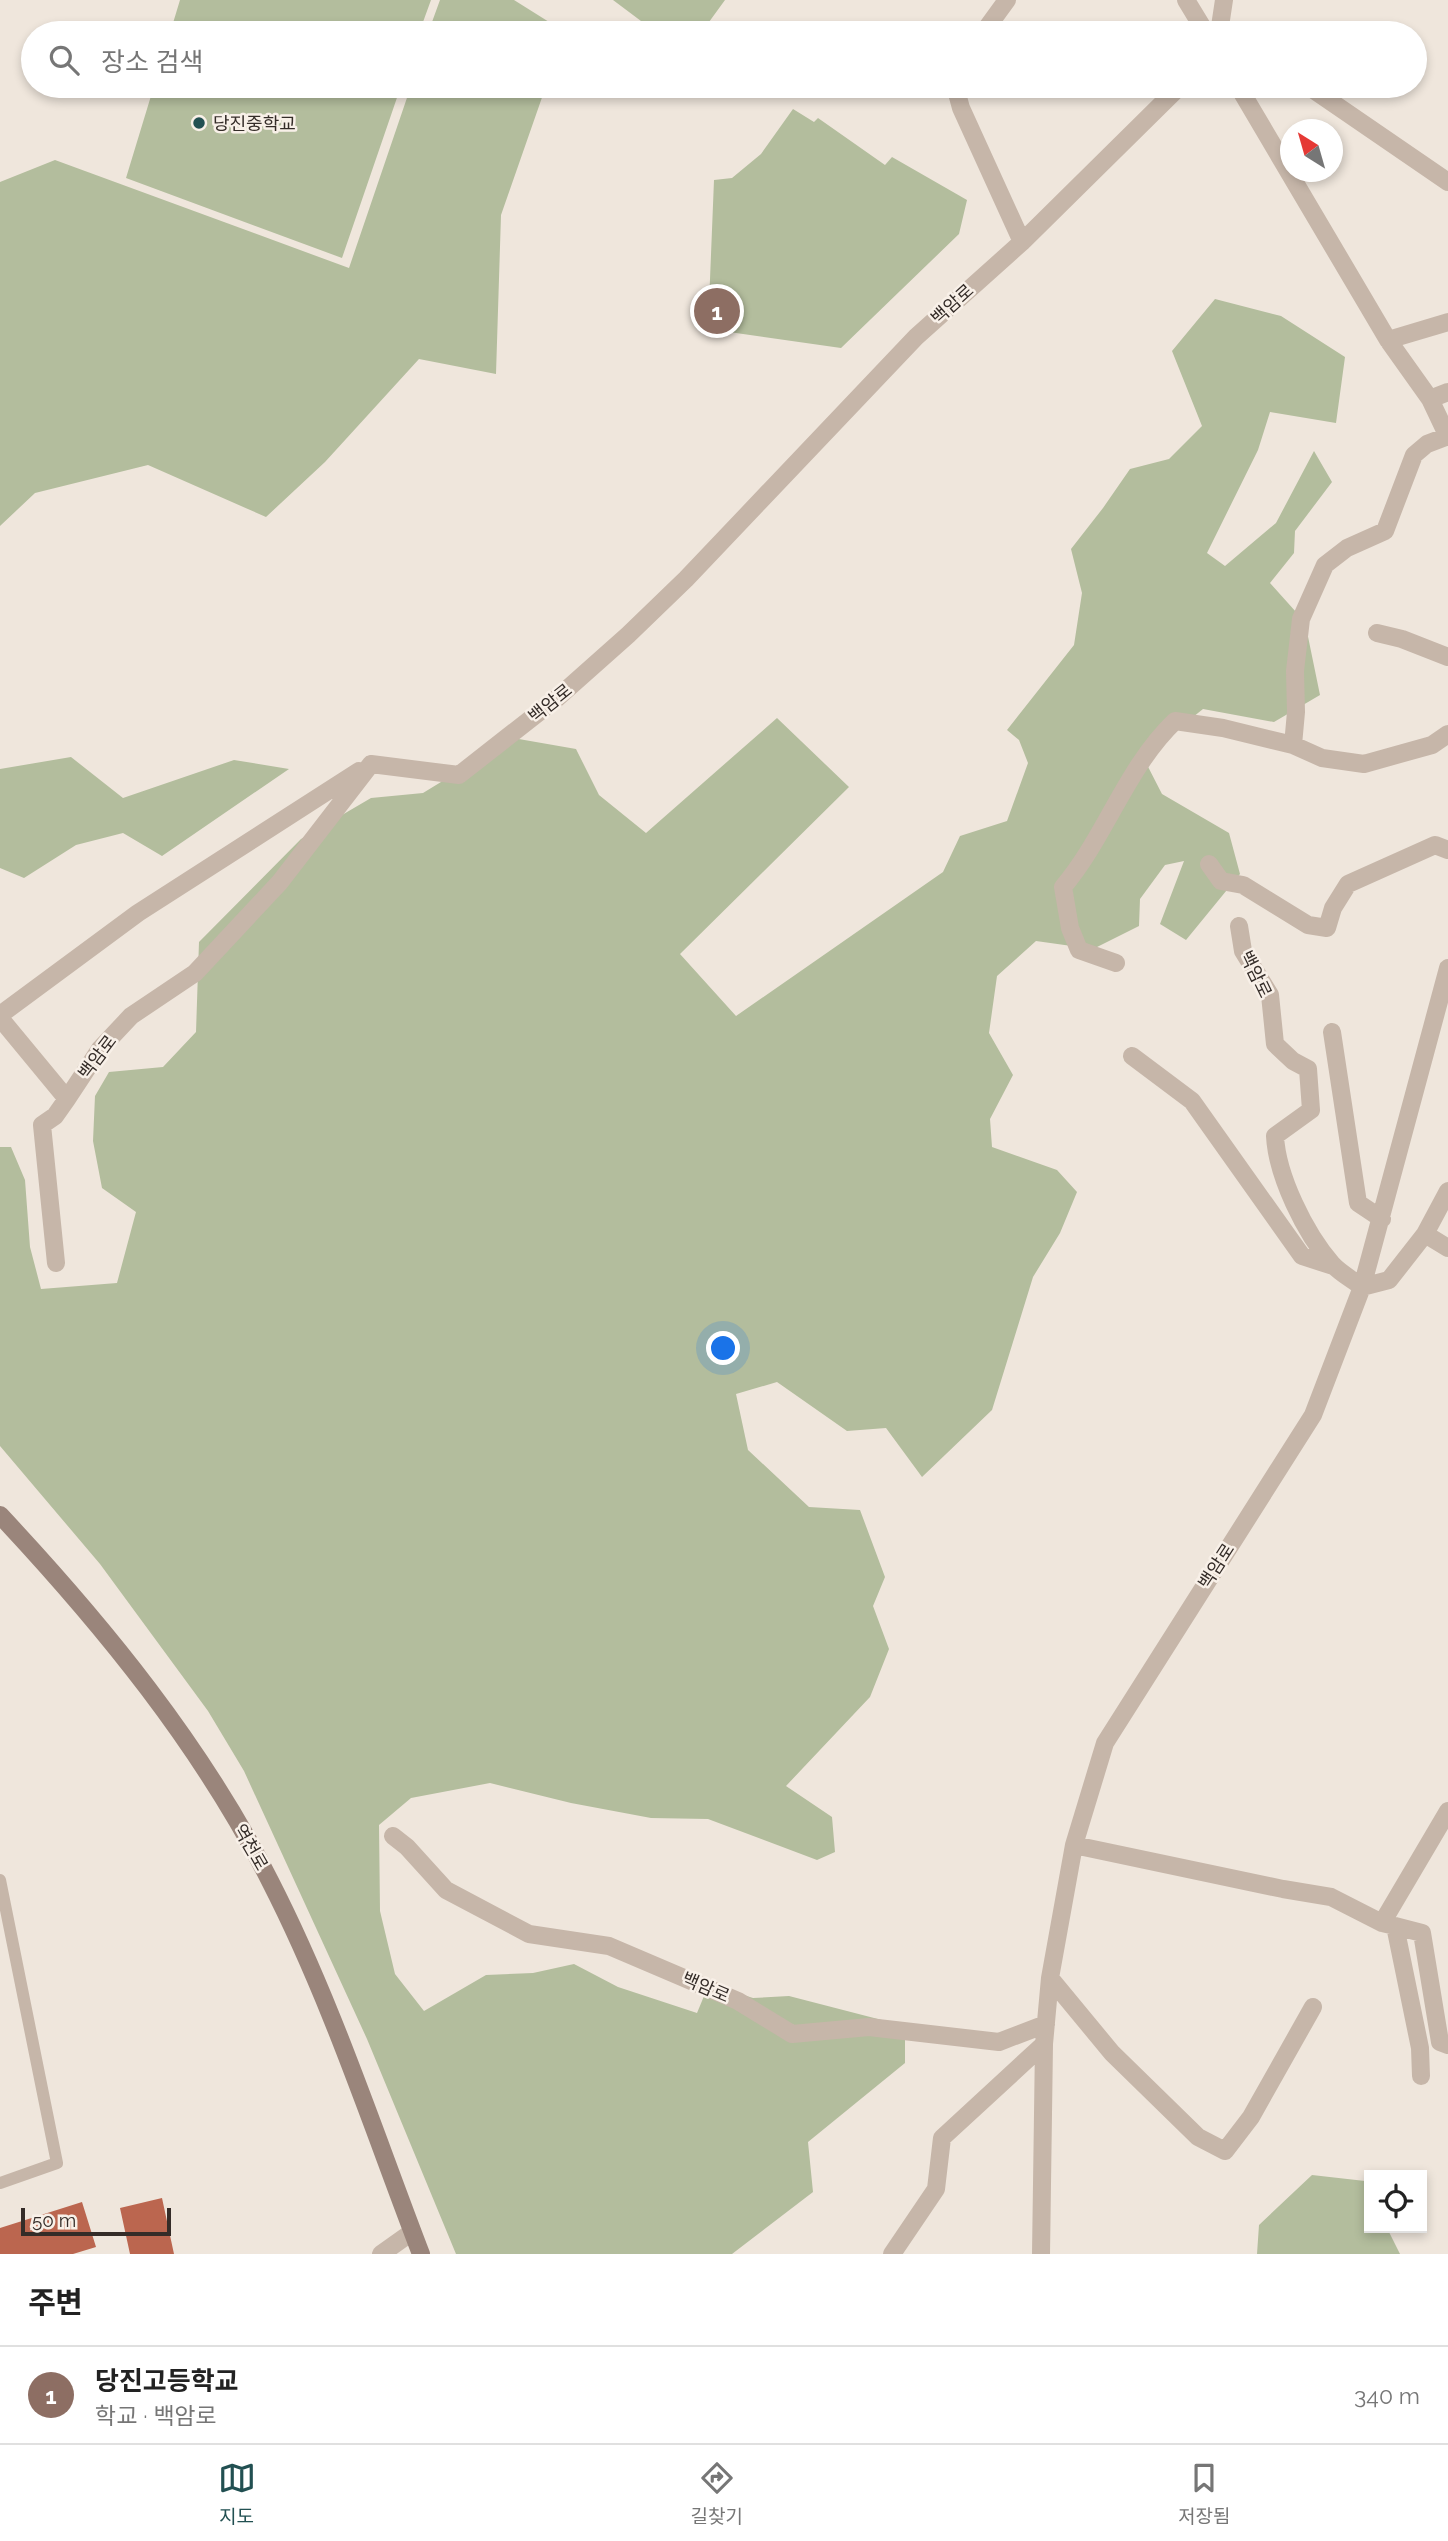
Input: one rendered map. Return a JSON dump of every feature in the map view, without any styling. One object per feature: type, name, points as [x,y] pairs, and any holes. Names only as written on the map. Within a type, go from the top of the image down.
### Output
[{"type":"street","points":[[992,21],[1007,0]]},
{"type":"street","points":[[1186,0],[1208,21]]},
{"type":"street","points":[[1221,21],[1224,0]]},
{"type":"street","points":[[958,98],[1022,242]]},
{"type":"street","name":"백암로","points":[[56,1263],[42,1125],[55,1116],[100,1049],[131,1017],[195,973],[279,882],[370,764],[459,775],[556,699],[686,579],[916,337],[1022,242],[1168,98]]},
{"type":"street","points":[[1245,98],[1388,340],[1430,400],[1448,437],[1427,444],[1414,455],[1385,531],[1347,548],[1325,565],[1301,619],[1295,671],[1293,746]]},
{"type":"street","points":[[1326,98],[1448,182]]},
{"type":"street","points":[[1388,340],[1448,323]]},
{"type":"street","points":[[1430,400],[1448,392]]},
{"type":"street","points":[[1377,633],[1402,639],[1448,657]]},
{"type":"street","points":[[1116,962],[1079,950],[1070,928],[1063,887],[1083,863],[1131,777],[1159,737],[1175,721],[1223,728],[1293,746],[1322,758],[1364,764],[1432,745],[1448,734]]},
{"type":"street","points":[[0,1016],[138,913],[370,764]]},
{"type":"street","points":[[1209,864],[1221,881],[1243,885],[1308,925],[1327,929],[1333,908],[1348,884],[1435,845],[1448,850]]},
{"type":"street","name":"백암로","points":[[1239,926],[1243,951],[1270,995],[1275,1044],[1293,1061],[1308,1069],[1311,1110],[1275,1136],[1276,1151],[1302,1222],[1333,1266]]},
{"type":"street","name":"백암로","points":[[1041,2254],[1044,2043],[1050,1978],[1074,1845],[1105,1743],[1313,1415],[1362,1287],[1448,968]]},
{"type":"street","name":"백암로","points":[[0,1016],[67,1099]]},
{"type":"street","points":[[1332,1032],[1358,1203],[1382,1219]]},
{"type":"street","name":"백암로","points":[[1132,1056],[1192,1101],[1302,1256],[1333,1266],[1362,1287]]},
{"type":"street","points":[[1362,1287],[1390,1280],[1425,1234],[1448,1191]]},
{"type":"street","points":[[1425,1234],[1448,1248]]},
{"type":"street","name":"역천로","points":[[0,1515],[74,1596],[123,1657],[195,1757],[244,1835],[269,1879],[322,1994],[421,2254]]},
{"type":"street","points":[[1421,2076],[1420,2048],[1389,1925],[1448,1811]]},
{"type":"street","name":"백암로","points":[[393,1836],[407,1847],[446,1890],[529,1934],[609,1946],[738,2001],[792,2034],[869,2028],[999,2042],[1046,2024]]},
{"type":"street","points":[[1074,1845],[1331,1897],[1389,1925],[1422,1933],[1440,2042],[1448,2045]]},
{"type":"street","points":[[1050,1978],[1112,2053],[1198,2137],[1225,2151],[1251,2117],[1313,2007]]},
{"type":"street","points":[[892,2254],[936,2189],[942,2138],[1044,2043]]},
{"type":"street","points":[[381,2254],[412,2232]]},
{"type":"lane","points":[[0,1880],[57,2162],[0,2183]]},
{"type":"green space","points":[[180,0],[431,0],[423,21],[174,21]]},
{"type":"green space","points":[[440,0],[514,0],[547,21],[432,21]]},
{"type":"green space","points":[[613,0],[725,0],[710,21],[641,21]]},
{"type":"green space","points":[[150,98],[397,98],[342,258],[126,178]]},
{"type":"green space","points":[[407,98],[542,98],[501,215],[496,374],[419,359],[325,462],[266,517],[148,465],[35,493],[0,526],[0,182],[55,160],[349,268]]},
{"type":"green space","points":[[793,109],[814,122],[818,118],[885,165],[892,157],[967,200],[959,234],[841,348],[708,329],[714,180],[732,178],[761,154]]},
{"type":"green space","points":[[1215,299],[1281,316],[1345,357],[1336,423],[1270,412],[1258,450],[1207,553],[1225,566],[1276,523],[1314,451],[1332,482],[1295,531],[1294,553],[1270,583],[1305,622],[1320,695],[1274,722],[1203,709],[1143,757],[1162,794],[1229,833],[1240,874],[1186,940],[1160,924],[1184,861],[1165,865],[1140,899],[1139,926],[1093,949],[1036,941],[997,976],[989,1033],[1013,1075],[990,1119],[992,1147],[1057,1170],[1077,1192],[1060,1233],[1033,1277],[992,1410],[922,1477],[886,1428],[847,1431],[777,1382],[736,1394],[748,1450],[809,1507],[860,1510],[885,1577],[873,1606],[889,1649],[870,1697],[786,1786],[832,1817],[835,1852],[817,1860],[708,1819],[651,1818],[571,1803],[490,1783],[411,1798],[379,1825],[380,1911],[395,1974],[424,2011],[486,1975],[533,1973],[574,1964],[618,1987],[697,2013],[709,1984],[753,1998],[789,1996],[905,2026],[905,2063],[808,2142],[813,2192],[732,2254],[456,2254],[367,2039],[244,1771],[208,1711],[100,1564],[0,1446],[0,1147],[11,1147],[25,1180],[30,1247],[41,1289],[117,1283],[136,1212],[102,1188],[93,1141],[95,1096],[109,1072],[163,1067],[196,1032],[199,942],[301,839],[371,798],[423,793],[513,738],[576,749],[599,795],[646,833],[777,718],[849,787],[680,954],[736,1016],[943,872],[960,836],[1007,821],[1028,763],[1019,740],[1007,730],[1074,645],[1082,593],[1071,549],[1130,469],[1169,459],[1202,426],[1172,351]]},
{"type":"green space","points":[[71,757],[123,798],[234,760],[289,769],[162,856],[123,833],[76,845],[24,878],[0,868],[0,769]]},
{"type":"green space","points":[[1312,2175],[1364,2181],[1364,2233],[1390,2233],[1400,2254],[1257,2254],[1259,2225]]},
{"type":"building","points":[[162,2198],[174,2254],[130,2254],[120,2208]]},
{"type":"building","points":[[82,2202],[96,2247],[73,2254],[0,2254],[0,2228]]},
{"type":"place","name":"당진중학교","points":[[199,123]]},
{"type":"place","name":"당진고등학교","points":[[717,311]]}]
